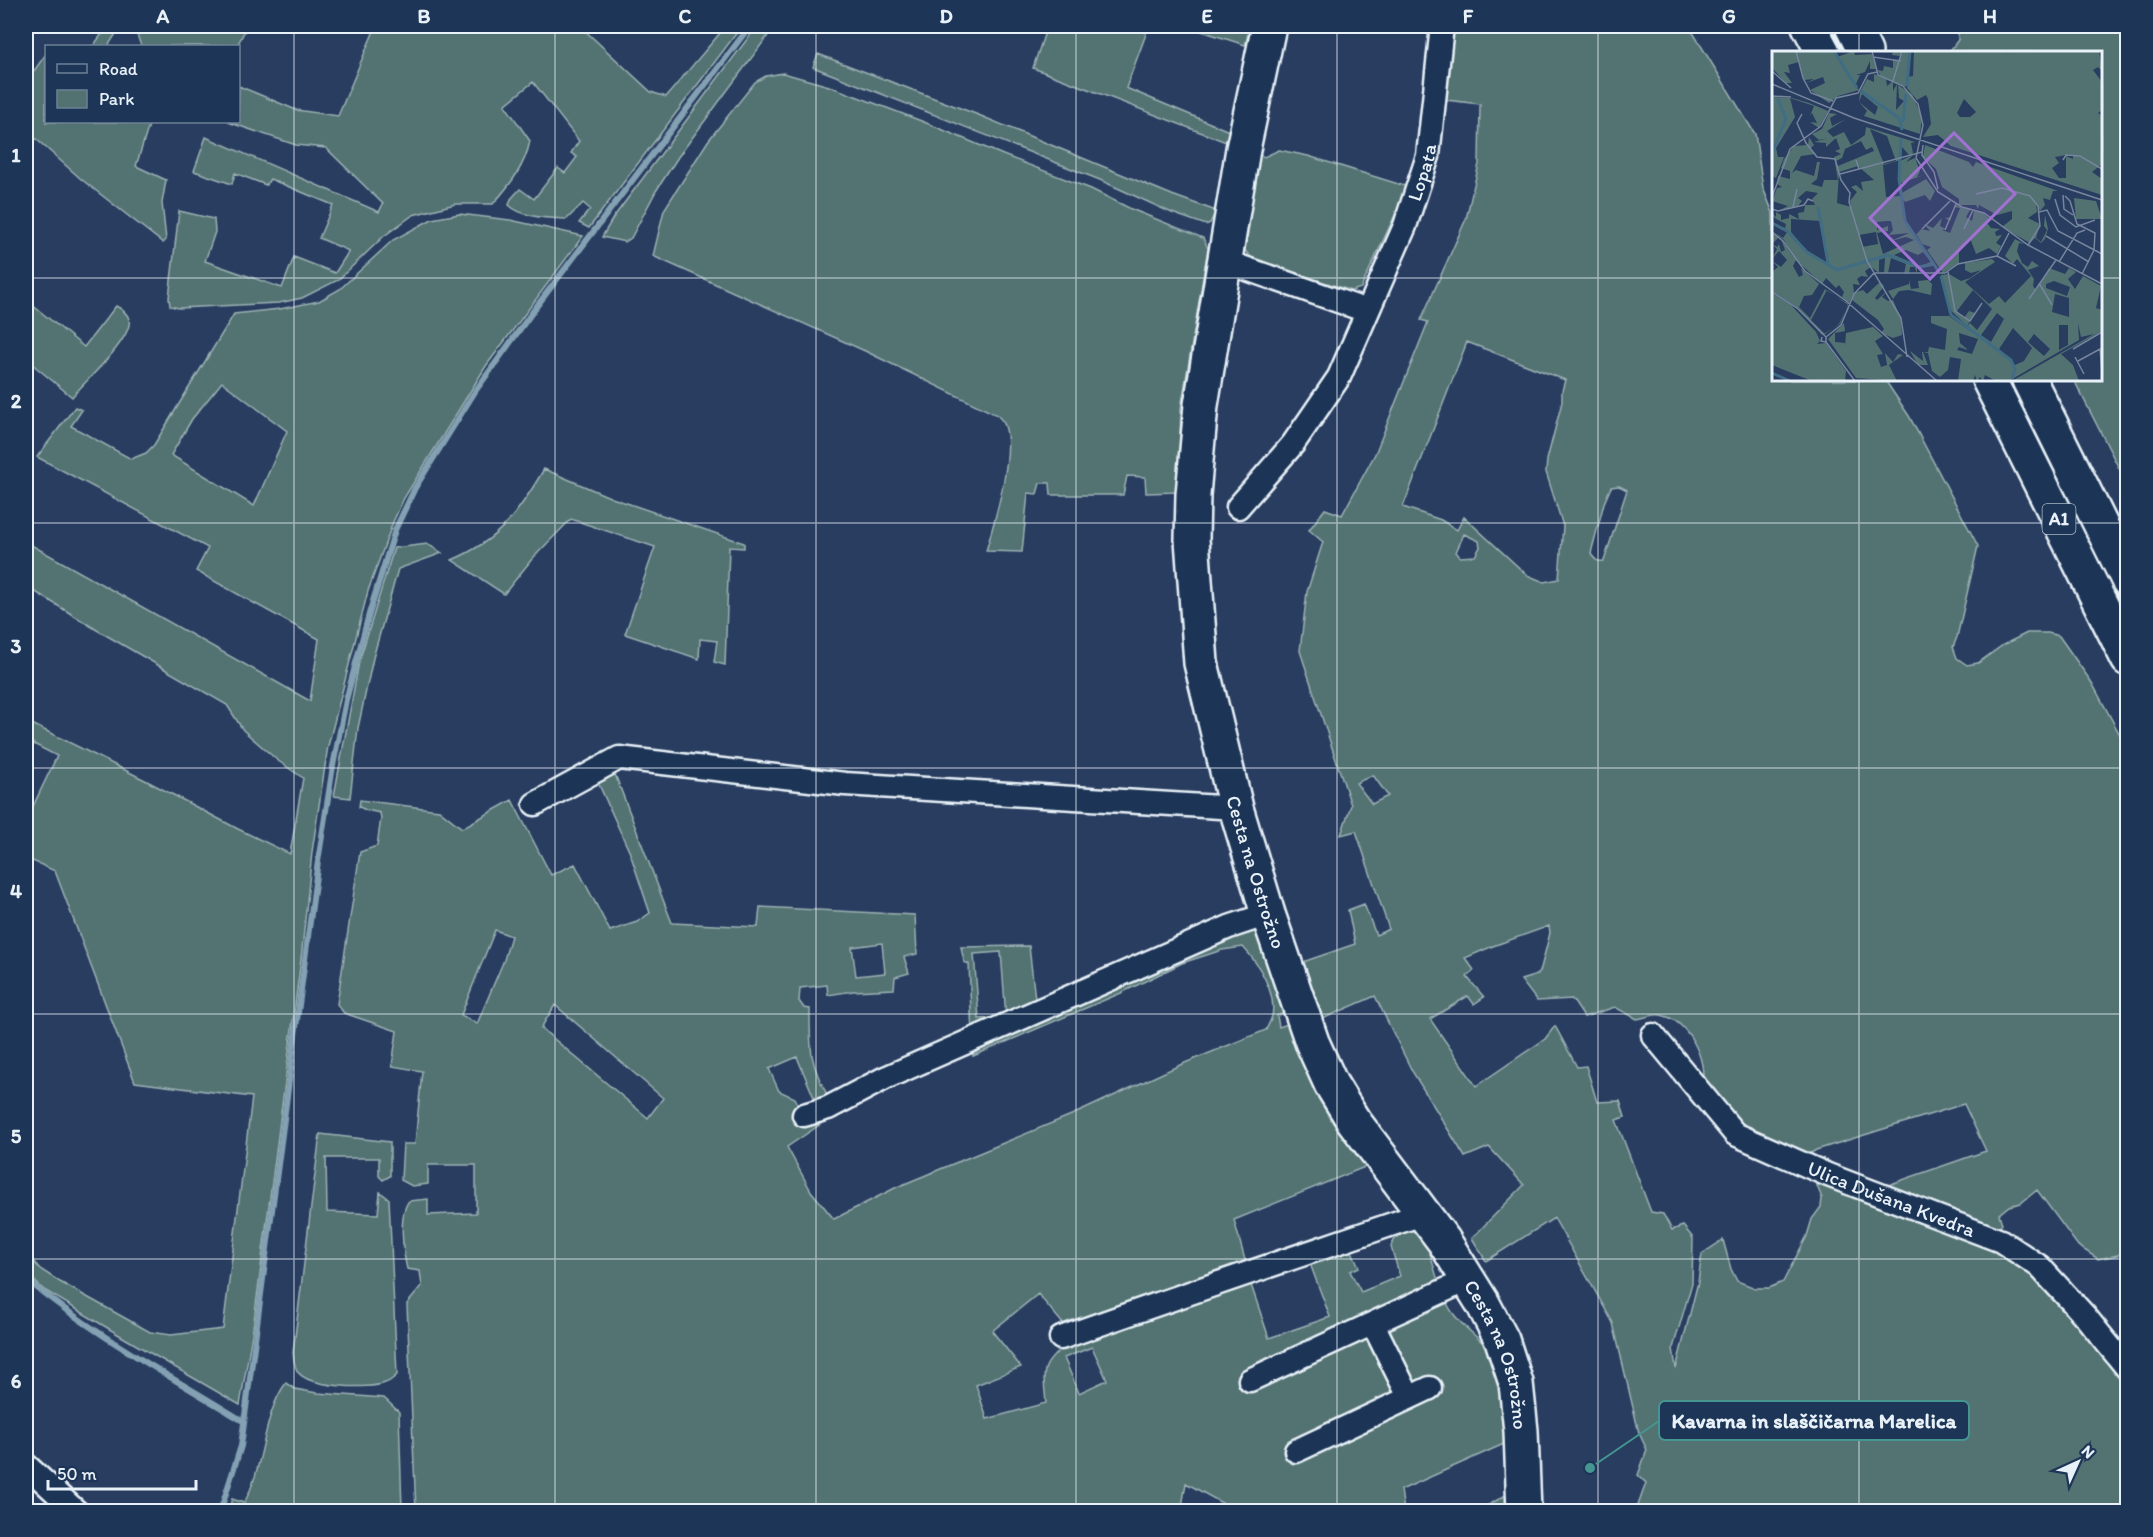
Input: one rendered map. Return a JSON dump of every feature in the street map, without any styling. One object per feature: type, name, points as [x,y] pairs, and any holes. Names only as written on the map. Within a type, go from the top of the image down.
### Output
[{"type":"main road","name":"Cesta na Ostrožno","points":[[1269,26],[1243,148],[1201,405],[1193,495],[1193,558],[1201,663],[1236,808],[1268,914],[1312,1042],[1331,1084],[1353,1120],[1444,1241],[1502,1340],[1516,1383],[1521,1431],[1524,1512]]},
{"type":"main road","points":[[1809,26],[1822,51]]},
{"type":"main road","points":[[1852,26],[1864,51]]},
{"type":"main road","name":"A1","points":[[1989,381],[2127,659]]},
{"type":"main road","name":"A1","points":[[2029,381],[2127,580]]},
{"type":"street","name":"Lopata","points":[[1238,507],[1293,444],[1339,377],[1405,226],[1428,156],[1442,26]]},
{"type":"street","points":[[1224,261],[1367,310]]},
{"type":"street","points":[[535,804],[619,758],[845,784],[1236,808]]},
{"type":"street","points":[[804,1115],[828,1107],[885,1078],[1229,927],[1268,914]]},
{"type":"street","name":"Ulica Dušana Kvedra","points":[[1653,1035],[1735,1134],[1828,1175],[2001,1241],[2039,1266],[2085,1316],[2127,1370]]},
{"type":"street","points":[[1061,1338],[1422,1214]]},
{"type":"street","points":[[1250,1380],[1467,1280]]},
{"type":"street","points":[[1296,1451],[1419,1392],[1373,1324]]},
{"type":"street","points":[[26,1466],[77,1512]]},
{"type":"green space","points":[[108,26],[121,26],[109,45],[94,45]]},
{"type":"green space","points":[[134,26],[247,26],[238,45],[141,45]]},
{"type":"green space","points":[[376,26],[580,26],[651,92],[666,97],[726,26],[742,26],[589,228],[579,223],[590,209],[583,203],[567,219],[529,215],[509,205],[520,189],[534,199],[558,168],[565,173],[577,157],[571,153],[579,141],[533,82],[505,105],[530,141],[516,175],[493,204],[455,204],[413,215],[384,236],[338,280],[302,298],[279,303],[179,308],[170,306],[179,211],[214,219],[215,232],[205,261],[282,288],[294,257],[335,273],[349,251],[319,238],[333,205],[270,179],[266,185],[235,173],[232,184],[194,171],[206,137],[379,212],[383,204],[326,148],[296,145],[231,123],[240,123],[240,86],[296,110],[338,116]]},
{"type":"green space","points":[[757,26],[775,26],[678,157],[656,191],[631,238],[625,242],[602,237],[613,218]]},
{"type":"green space","points":[[1047,26],[1149,26],[1126,88],[1229,131],[1226,142],[1033,68]]},
{"type":"green space","points":[[1186,26],[1250,26],[1245,45]]},
{"type":"green space","points":[[1450,26],[1689,26],[1755,134],[1763,188],[1772,210],[1772,381],[1886,381],[1909,416],[1978,546],[1953,647],[1957,658],[1967,665],[1978,663],[2003,645],[2027,633],[2048,633],[2059,636],[2092,683],[2127,748],[2127,1247],[2118,1255],[2098,1259],[2078,1246],[2037,1190],[2021,1203],[2009,1206],[1999,1214],[2002,1224],[1999,1229],[1753,1143],[1702,1085],[1702,1064],[1693,1042],[1687,1032],[1670,1018],[1660,1015],[1637,1019],[1615,1007],[1584,1017],[1572,999],[1537,1001],[1521,980],[1540,972],[1550,933],[1549,926],[1465,958],[1474,970],[1467,977],[1484,997],[1474,1004],[1468,996],[1430,1019],[1476,1086],[1545,1039],[1555,1026],[1577,1067],[1586,1066],[1597,1102],[1620,1101],[1625,1117],[1616,1120],[1651,1212],[1663,1214],[1672,1230],[1683,1226],[1693,1238],[1692,1283],[1673,1348],[1676,1369],[1698,1282],[1702,1254],[1723,1240],[1731,1269],[1737,1281],[1755,1288],[1769,1288],[1783,1282],[1807,1236],[1812,1219],[1821,1207],[1822,1198],[1817,1186],[1818,1182],[2021,1259],[2110,1357],[2127,1381],[2127,1511],[1636,1511],[1646,1483],[1638,1475],[1647,1450],[1639,1433],[1613,1323],[1554,1218],[1486,1261],[1472,1238],[1524,1185],[1489,1147],[1465,1157],[1412,1071],[1375,996],[1320,1020],[1300,963],[1355,944],[1348,910],[1364,904],[1376,935],[1389,929],[1356,831],[1341,835],[1351,805],[1300,651],[1307,592],[1323,542],[1309,530],[1325,509],[1342,515],[1375,454],[1428,322],[1421,320],[1466,219],[1479,164],[1480,104],[1446,100]],"holes":[[[1467,342],[1565,380],[1546,472],[1563,526],[1559,579],[1544,582],[1527,575],[1464,517],[1457,530],[1441,520],[1403,507]],[[1619,486],[1627,490],[1604,561],[1600,561],[1591,554],[1604,503],[1611,487]],[[1464,534],[1479,541],[1480,547],[1475,556],[1460,557],[1456,552]],[[1373,775],[1388,796],[1372,804],[1356,783]],[[1964,1104],[1986,1151],[1888,1185],[1806,1156],[1816,1150]]]},
{"type":"green space","points":[[1958,26],[2127,26],[2127,484],[2075,381],[2102,381],[2102,51],[1950,51],[1958,40]]},
{"type":"green space","points":[[818,54],[981,116],[1216,211],[1210,223],[1206,225],[1172,213],[1100,180],[813,67]]},
{"type":"green space","points":[[45,55],[45,123],[150,123],[136,166],[166,180],[162,203],[166,240],[163,243],[81,179],[35,138],[26,147],[26,82]]},
{"type":"green space","points":[[783,73],[829,86],[924,122],[1091,189],[1131,209],[1203,238],[1208,248],[1181,408],[1178,492],[1146,493],[1145,477],[1127,476],[1123,495],[1051,495],[1050,483],[1040,483],[1037,494],[1028,493],[1022,552],[986,551],[1002,488],[1007,453],[1005,426],[997,415],[865,351],[653,256],[664,210],[708,141],[755,82],[766,76]]},
{"type":"green space","points":[[1279,150],[1308,156],[1408,187],[1361,288],[1352,291],[1255,260],[1246,252],[1241,240],[1258,153],[1264,157]]},
{"type":"green space","points":[[459,214],[510,220],[583,236],[486,366],[404,498],[368,591],[328,746],[312,852],[301,959],[253,1328],[240,1405],[44,1290],[26,1273],[26,1253],[40,1269],[60,1282],[150,1332],[171,1335],[223,1329],[252,1097],[135,1082],[55,871],[26,858],[26,821],[57,756],[26,740],[26,721],[290,854],[303,778],[277,760],[243,730],[227,705],[26,586],[26,542],[310,701],[319,639],[196,571],[208,548],[37,457],[75,407],[82,410],[71,426],[131,459],[146,453],[154,445],[234,314],[280,309],[319,301],[340,289],[393,240],[432,219]],"holes":[[[222,382],[287,431],[254,506],[171,455],[192,419]]]},
{"type":"green space","points":[[26,300],[84,347],[116,306],[124,311],[129,319],[124,337],[116,348],[72,397],[26,359]]},
{"type":"green space","points":[[544,469],[612,498],[744,543],[744,548],[729,547],[725,665],[714,662],[717,641],[700,639],[699,659],[625,634],[655,547],[571,519],[532,559],[504,594],[452,560],[496,534],[526,499]]},
{"type":"green space","points":[[428,544],[442,553],[398,569],[373,658],[358,728],[350,798],[334,796],[359,662],[394,548]]},
{"type":"green space","points":[[613,769],[672,923],[758,927],[760,907],[915,915],[917,954],[904,957],[909,973],[895,977],[894,989],[828,995],[827,985],[800,988],[799,1001],[804,1008],[810,1009],[814,1065],[829,1098],[815,1100],[797,1057],[769,1069],[779,1091],[795,1098],[800,1108],[817,1114],[821,1124],[787,1147],[811,1191],[834,1219],[897,1187],[1081,1111],[1180,1065],[1266,1030],[1272,1016],[1272,998],[1255,961],[1243,947],[1222,950],[1182,963],[1121,993],[973,1056],[973,1052],[981,1047],[1265,920],[1292,1009],[1277,1016],[1279,1027],[1297,1021],[1372,1164],[1234,1220],[1248,1271],[1069,1331],[1038,1294],[992,1331],[1021,1367],[976,1385],[987,1419],[1046,1403],[1045,1369],[1051,1358],[1066,1344],[1249,1279],[1269,1338],[1330,1317],[1309,1261],[1351,1249],[1359,1267],[1350,1271],[1361,1292],[1400,1276],[1391,1247],[1392,1243],[1402,1234],[1420,1228],[1446,1302],[1462,1324],[1495,1356],[1518,1511],[1478,1511],[1506,1495],[1506,1443],[1401,1490],[1404,1511],[1236,1511],[1186,1483],[1181,1512],[416,1511],[407,1304],[422,1286],[420,1271],[407,1269],[403,1243],[403,1215],[409,1201],[428,1199],[428,1215],[476,1213],[476,1165],[428,1165],[428,1184],[412,1186],[401,1180],[403,1144],[415,1144],[422,1071],[392,1066],[397,1031],[344,1013],[337,1004],[360,852],[377,846],[381,818],[380,813],[359,807],[360,800],[439,810],[462,828],[512,800],[551,875],[575,864],[610,931],[637,922],[650,913],[630,853],[596,778]],"holes":[[[495,930],[511,936],[504,960],[477,1024],[461,1015]],[[882,943],[885,973],[856,976],[852,947]],[[555,1005],[663,1098],[648,1118],[541,1028]],[[1092,1347],[1107,1380],[1079,1393],[1064,1358]]]},
{"type":"green space","points":[[1029,946],[1036,1008],[972,1036],[969,964],[964,962],[961,947]],"holes":[[[1001,952],[1006,1017],[979,1019],[974,954]]]},
{"type":"green space","points":[[320,1134],[390,1142],[390,1176],[383,1180],[379,1176],[379,1158],[326,1158],[327,1212],[378,1214],[380,1192],[389,1199],[397,1375],[388,1382],[377,1385],[353,1387],[326,1384],[304,1377],[295,1365],[293,1353]]},
{"type":"green space","points":[[286,1383],[295,1389],[317,1393],[384,1398],[399,1412],[402,1511],[228,1511],[232,1499],[244,1503],[251,1489],[272,1410]]},
{"type":"waterway","points":[[220,1512],[241,1446],[317,868],[333,766],[346,700],[395,530],[415,488],[476,390],[536,307],[750,26]]},
{"type":"waterway","points":[[26,1279],[104,1336],[243,1421]]},
{"type":"place","name":"Kavarna in slaščičarna Marelica","points":[[1590,1468]]}]
